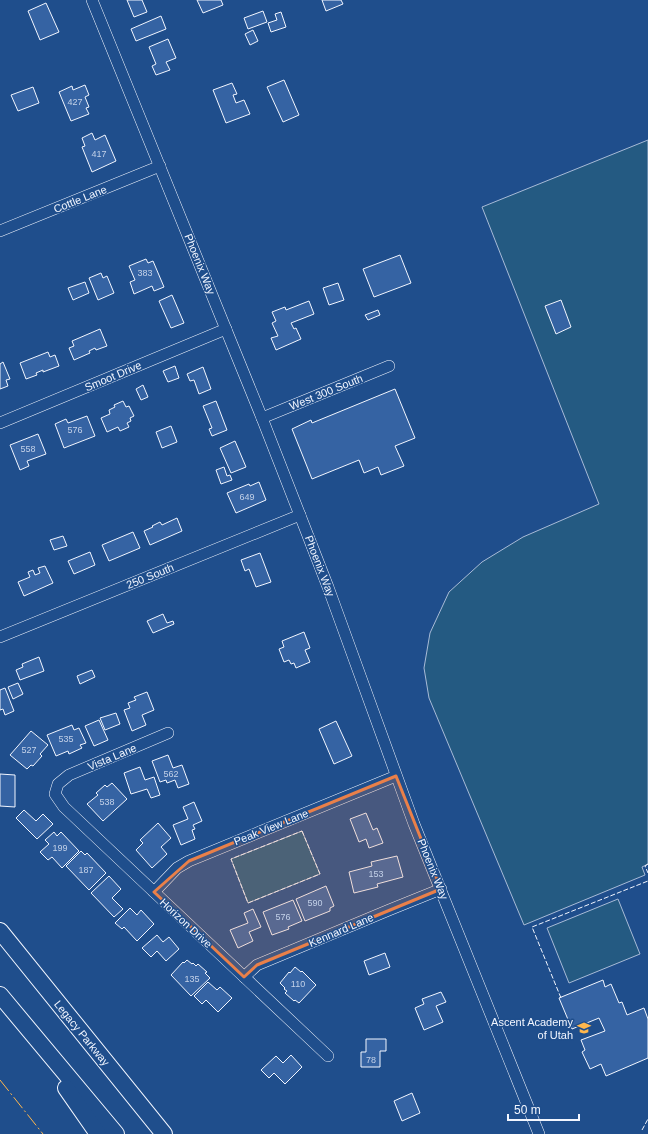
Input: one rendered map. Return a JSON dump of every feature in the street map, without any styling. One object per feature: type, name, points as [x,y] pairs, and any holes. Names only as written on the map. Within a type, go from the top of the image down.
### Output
[{"type":"highway","name":"Legacy Parkway","points":[[0,931],[164,1134]]},
{"type":"highway","points":[[0,995],[116,1134]]},
{"type":"highway","points":[[10,1008],[98,1134]]},
{"type":"street","name":"Phoenix Way","points":[[92,0],[262,418],[300,515],[396,776],[539,1134]]},
{"type":"street","name":"Cottle Lane","points":[[0,231],[160,166]]},
{"type":"street","name":"Smoot Drive","points":[[0,423],[226,329]]},
{"type":"street","name":"West 300 South","points":[[262,418],[389,366]]},
{"type":"street","name":"250 South","points":[[0,637],[300,515]]},
{"type":"street","name":"Vista Lane","points":[[58,784],[69,775],[168,733]]},
{"type":"street","name":"Peak View Lane","points":[[154,892],[177,868],[189,861],[396,776]]},
{"type":"street","name":"Horizon Drive","points":[[58,784],[55,794],[64,807],[328,1056]]},
{"type":"street","name":"Kennard Lane","points":[[244,977],[258,965],[441,889]]},
{"type":"highlighted area","points":[[396,776],[441,889],[257,965],[244,977],[154,892],[189,861]]},
{"type":"shaded area","points":[[648,140],[648,864],[642,867],[645,875],[524,925],[429,698],[424,668],[430,633],[449,592],[482,562],[523,537],[599,504],[482,207]]},
{"type":"shaded area","points":[[302,831],[320,874],[248,903],[231,859]]},
{"type":"shaded area","points":[[618,899],[640,954],[569,983],[547,928]]},
{"type":"building","points":[[127,0],[142,0],[147,12],[134,17]]},
{"type":"building","points":[[197,0],[221,0],[223,5],[203,13]]},
{"type":"building","points":[[322,0],[341,0],[343,4],[326,11]]},
{"type":"building","points":[[46,3],[59,32],[40,40],[28,11]]},
{"type":"building","points":[[263,11],[267,22],[248,29],[244,18]]},
{"type":"building","points":[[281,12],[286,27],[271,32],[268,23],[277,20],[275,14]]},
{"type":"building","points":[[161,16],[166,29],[136,41],[131,29]]},
{"type":"building","points":[[253,30],[258,41],[250,45],[245,34]]},
{"type":"building","points":[[168,39],[176,58],[166,62],[170,70],[156,75],[152,66],[156,64],[149,47]]},
{"type":"building","points":[[284,80],[299,115],[283,122],[267,87]]},
{"type":"building","points":[[232,83],[237,94],[233,95],[236,103],[244,100],[250,114],[226,123],[213,90]]},
{"type":"building","points":[[85,85],[89,95],[85,97],[89,107],[86,108],[89,114],[71,121],[59,92],[72,86],[73,90]]},
{"type":"building","points":[[33,87],[39,103],[18,111],[11,95]]},
{"type":"building","points":[[92,133],[95,140],[105,135],[116,161],[92,172],[82,147],[85,146],[82,138]]},
{"type":"building","points":[[400,255],[411,283],[374,297],[363,269]]},
{"type":"building","points":[[146,259],[148,263],[153,261],[164,287],[154,291],[152,286],[134,294],[130,282],[135,280],[129,266]]},
{"type":"building","points":[[101,273],[103,278],[107,276],[114,293],[98,300],[89,278]]},
{"type":"building","points":[[85,282],[89,293],[73,300],[68,288]]},
{"type":"building","points":[[338,283],[344,300],[329,305],[323,288]]},
{"type":"building","points":[[172,295],[184,323],[171,328],[159,301]]},
{"type":"building","points":[[561,300],[571,327],[556,334],[545,306]]},
{"type":"building","points":[[309,301],[314,314],[291,323],[294,329],[296,328],[301,339],[276,350],[271,338],[278,336],[272,323],[276,321],[272,312],[285,307],[286,310]]},
{"type":"building","points":[[378,310],[380,315],[368,320],[365,315]]},
{"type":"building","points":[[100,329],[107,346],[96,350],[95,348],[89,351],[90,353],[74,360],[69,348],[74,346],[72,341]]},
{"type":"building","points":[[48,352],[50,357],[55,355],[59,366],[43,372],[43,370],[36,373],[37,375],[26,379],[20,363]]},
{"type":"building","points":[[3,362],[10,379],[6,380],[8,386],[0,389],[0,364]]},
{"type":"building","points":[[175,366],[179,378],[168,382],[163,371]]},
{"type":"building","points":[[203,367],[211,389],[199,394],[194,380],[190,381],[187,374]]},
{"type":"building","points":[[143,385],[148,397],[141,400],[136,389]]},
{"type":"building","points":[[395,389],[415,438],[395,446],[404,466],[381,475],[378,467],[364,473],[359,460],[312,479],[292,429],[311,420],[312,423]]},
{"type":"building","points":[[123,401],[126,407],[129,406],[134,416],[130,418],[131,421],[127,423],[129,427],[120,431],[118,427],[107,432],[101,418],[110,414],[109,410],[115,407],[114,405]]},
{"type":"building","points":[[216,401],[227,430],[212,436],[209,429],[212,428],[203,406]]},
{"type":"building","points":[[87,416],[95,436],[64,448],[55,424],[66,419],[68,423]]},
{"type":"building","points":[[171,426],[177,442],[162,448],[156,432]]},
{"type":"building","points":[[38,434],[46,454],[27,461],[29,466],[20,470],[10,445]]},
{"type":"building","points":[[235,441],[246,467],[231,473],[220,448]]},
{"type":"building","points":[[224,467],[227,476],[230,475],[232,480],[221,484],[216,470]]},
{"type":"building","points":[[259,482],[266,500],[236,513],[227,493],[249,484],[250,486]]},
{"type":"building","points":[[177,518],[182,531],[150,545],[144,531],[160,522],[162,525]]},
{"type":"building","points":[[133,532],[140,548],[109,561],[102,545]]},
{"type":"building","points":[[63,536],[67,546],[54,550],[50,540]]},
{"type":"building","points":[[90,552],[95,565],[74,574],[68,561]]},
{"type":"building","points":[[260,553],[271,582],[256,587],[249,569],[245,571],[241,560]]},
{"type":"building","points":[[45,566],[53,583],[24,596],[18,582],[30,577],[28,572],[33,570],[35,575],[40,573],[38,568]]},
{"type":"building","points":[[163,614],[167,623],[173,621],[174,624],[153,633],[147,621]]},
{"type":"building","points":[[304,632],[310,648],[305,650],[310,662],[296,668],[294,663],[291,664],[289,660],[284,662],[279,649],[284,647],[282,641]]},
{"type":"building","points":[[39,657],[44,671],[20,680],[16,670],[23,667],[22,664]]},
{"type":"building","points":[[92,670],[95,677],[80,684],[77,676]]},
{"type":"building","points":[[18,683],[23,694],[13,699],[8,687]]},
{"type":"building","points":[[5,688],[14,711],[5,715],[3,709],[0,710],[0,690]]},
{"type":"building","points":[[147,692],[154,710],[142,715],[146,725],[132,731],[124,710],[130,708],[128,703],[136,700],[134,697]]},
{"type":"building","points":[[116,713],[120,724],[105,730],[100,718]]},
{"type":"building","points":[[99,720],[108,740],[94,746],[85,726]]},
{"type":"building","points":[[336,721],[352,756],[334,764],[319,729]]},
{"type":"building","points":[[72,725],[74,730],[79,728],[86,743],[80,745],[82,748],[69,754],[68,751],[56,756],[47,735]]},
{"type":"building","points":[[31,731],[48,745],[40,754],[42,756],[33,766],[31,765],[27,769],[10,755]]},
{"type":"building","points":[[168,755],[173,768],[182,765],[189,784],[178,788],[175,780],[167,783],[166,780],[160,782],[152,761]]},
{"type":"building","points":[[140,767],[145,780],[154,777],[160,795],[151,798],[147,789],[131,794],[124,773]]},
{"type":"building","points":[[0,774],[15,775],[15,807],[0,806]]},
{"type":"building","points":[[112,783],[127,799],[103,821],[87,804],[98,795],[96,793],[105,785],[107,787]]},
{"type":"building","points":[[194,802],[202,821],[193,825],[195,829],[192,830],[195,839],[181,845],[173,825],[188,819],[183,807]]},
{"type":"building","points":[[24,810],[36,821],[43,814],[53,824],[37,839],[16,818]]},
{"type":"building","points":[[366,813],[373,830],[377,828],[383,843],[369,848],[366,839],[359,842],[350,819]]},
{"type":"building","points":[[158,823],[171,838],[161,847],[167,854],[152,868],[136,850],[143,843],[140,840]]},
{"type":"building","points":[[54,832],[57,836],[61,832],[79,851],[62,868],[52,857],[48,860],[40,852],[49,844],[45,840]]},
{"type":"building","points":[[81,851],[85,855],[87,853],[106,873],[89,890],[66,866]]},
{"type":"building","points":[[397,856],[403,877],[377,884],[378,887],[354,893],[349,872],[372,866],[371,862]]},
{"type":"building","points":[[109,876],[121,889],[112,898],[123,909],[114,917],[91,893]]},
{"type":"building","points":[[326,886],[334,906],[330,908],[330,911],[305,921],[296,899]]},
{"type":"building","points":[[293,900],[302,921],[288,927],[289,929],[272,935],[263,912]]},
{"type":"building","points":[[130,908],[137,915],[141,910],[154,924],[137,941],[124,927],[122,929],[115,923]]},
{"type":"building","points":[[253,909],[261,927],[249,932],[253,941],[238,948],[230,930],[248,923],[244,913]]},
{"type":"building","points":[[157,935],[163,942],[169,937],[179,949],[166,961],[157,951],[151,957],[142,948]]},
{"type":"building","points":[[385,953],[390,967],[369,975],[364,961]]},
{"type":"building","points":[[187,960],[196,966],[198,964],[207,972],[205,973],[210,978],[191,996],[171,975],[183,962],[184,963]]},
{"type":"building","points":[[295,967],[301,972],[302,971],[316,985],[299,1003],[295,1000],[294,1001],[285,993],[287,991],[280,983]]},
{"type":"building","name":"Ascent Academy of Utah","points":[[603,980],[605,987],[611,984],[619,1003],[622,1002],[627,1015],[644,1008],[648,1019],[648,1058],[606,1076],[601,1064],[590,1069],[582,1052],[585,1050],[581,1040],[605,1031],[599,1018],[572,1029],[559,998]]},
{"type":"building","points":[[208,982],[217,990],[220,987],[232,998],[218,1012],[206,1000],[202,1004],[194,996]]},
{"type":"building","points":[[441,992],[446,1002],[436,1006],[443,1022],[424,1030],[415,1008],[424,1004],[422,999]]},
{"type":"building","points":[[366,1039],[386,1039],[386,1051],[380,1051],[380,1067],[361,1067],[361,1052],[366,1052]]},
{"type":"building","points":[[291,1055],[302,1067],[285,1084],[274,1073],[269,1078],[261,1070],[276,1056],[283,1063]]},
{"type":"building","points":[[412,1093],[420,1113],[402,1121],[394,1101]]},
{"type":"fence","points":[[302,831],[320,874],[248,903],[231,859],[302,831]]},
{"type":"fence","points":[[648,864],[645,866],[648,873]]},
{"type":"fence","points":[[561,998],[532,927],[648,881]]},
{"type":"fence","points":[[642,1130],[648,1119]]},
{"type":"power","points":[[0,1080],[43,1134]]},
{"type":"place","name":"Ascent Academy of Utah","points":[[584,1028]]}]
